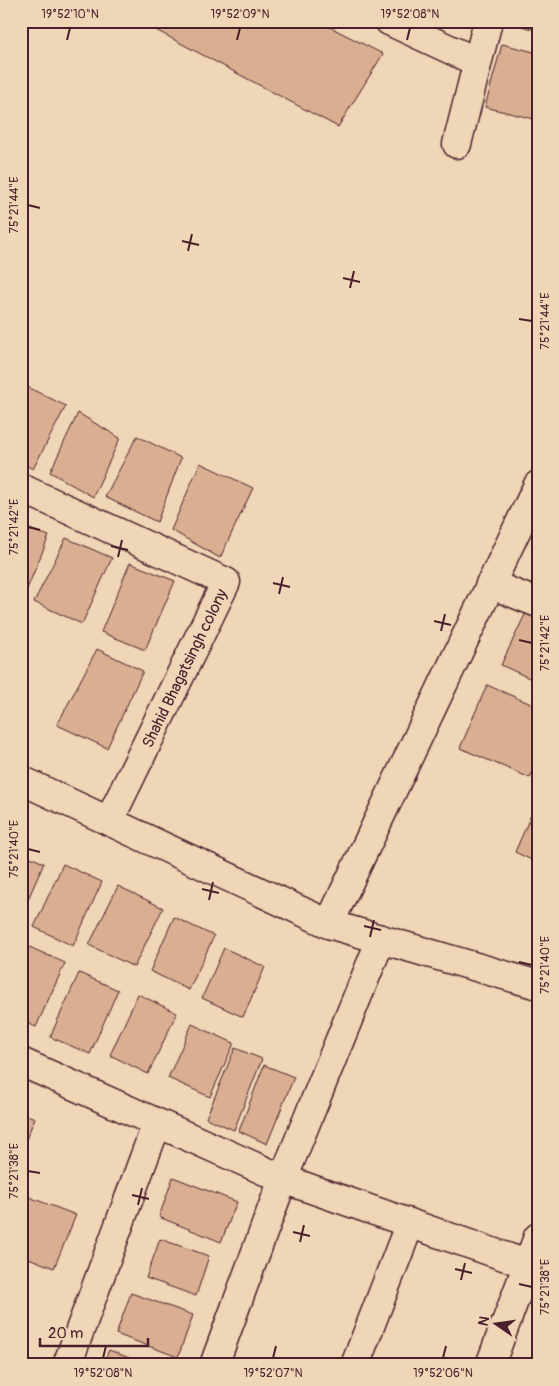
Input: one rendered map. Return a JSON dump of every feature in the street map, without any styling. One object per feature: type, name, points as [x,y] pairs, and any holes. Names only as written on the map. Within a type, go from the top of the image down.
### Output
[{"type":"street","points":[[389,21],[477,62]]},
{"type":"street","points":[[457,144],[488,21]]},
{"type":"street","points":[[329,924],[538,485]]},
{"type":"street","name":"Shahid Bhagatsingh colony","points":[[21,488],[226,582],[109,821]]},
{"type":"street","points":[[490,584],[538,603]]},
{"type":"street","points":[[21,780],[329,924],[538,985]]},
{"type":"street","points":[[217,1364],[283,1179],[381,939]]},
{"type":"street","points":[[21,1062],[283,1179],[533,1266]]},
{"type":"street","points":[[66,1365],[157,1123]]},
{"type":"street","points":[[355,1365],[410,1223]]},
{"type":"street","points":[[490,1365],[533,1266],[538,1238]]},
{"type":"building","points":[[139,21],[318,21],[383,54],[338,127]]},
{"type":"building","points":[[505,21],[538,21],[538,31]]},
{"type":"building","points":[[502,44],[538,53],[538,120],[485,107]]},
{"type":"building","points":[[21,384],[66,406],[33,469],[21,463]]},
{"type":"building","points":[[78,413],[120,438],[93,497],[50,472]]},
{"type":"building","points":[[137,436],[181,458],[157,522],[105,497]]},
{"type":"building","points":[[200,463],[253,488],[220,558],[171,530]]},
{"type":"building","points":[[21,526],[49,536],[22,601],[21,601]]},
{"type":"building","points":[[66,538],[112,558],[82,624],[34,602]]},
{"type":"building","points":[[130,563],[175,581],[145,650],[101,632]]},
{"type":"building","points":[[529,606],[538,610],[538,682],[501,665]]},
{"type":"building","points":[[97,649],[143,671],[107,748],[57,725]]},
{"type":"building","points":[[487,685],[538,707],[538,758],[530,778],[460,748]]},
{"type":"building","points":[[538,799],[538,863],[515,852]]},
{"type":"building","points":[[21,853],[44,863],[21,915]]},
{"type":"building","points":[[63,864],[102,882],[73,946],[34,927]]},
{"type":"building","points":[[118,886],[163,908],[134,967],[89,945]]},
{"type":"building","points":[[174,917],[214,936],[189,990],[150,971]]},
{"type":"building","points":[[25,945],[65,963],[36,1027],[21,1020],[21,954]]},
{"type":"building","points":[[224,948],[265,967],[243,1017],[202,998]]},
{"type":"building","points":[[79,973],[118,990],[90,1054],[50,1037]]},
{"type":"building","points":[[138,994],[177,1013],[148,1074],[110,1055]]},
{"type":"building","points":[[192,1024],[234,1043],[210,1097],[168,1078]]},
{"type":"building","points":[[235,1048],[262,1059],[234,1130],[206,1118]]},
{"type":"building","points":[[264,1065],[294,1077],[267,1144],[239,1131]]},
{"type":"building","points":[[21,1113],[35,1118],[21,1151]]},
{"type":"building","points":[[173,1177],[237,1202],[221,1242],[159,1217]]},
{"type":"building","points":[[21,1194],[76,1215],[54,1268],[21,1255]]},
{"type":"building","points":[[160,1239],[209,1256],[196,1296],[146,1278]]},
{"type":"building","points":[[131,1293],[193,1315],[178,1357],[116,1334]]},
{"type":"building","points":[[109,1350],[147,1365],[102,1365]]}]
